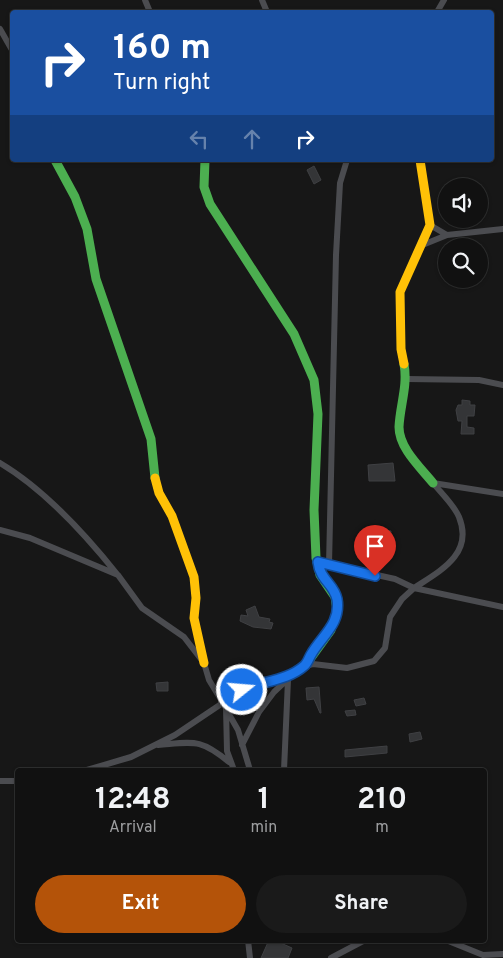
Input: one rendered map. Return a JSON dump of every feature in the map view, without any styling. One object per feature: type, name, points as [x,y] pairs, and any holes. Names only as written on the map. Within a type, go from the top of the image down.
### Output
[{"type":"street","points":[[0,29],[10,46]]},
{"type":"street","points":[[56,162],[75,197],[87,229],[96,279],[110,315],[151,439],[154,474],[159,493],[172,516],[194,577],[196,598],[194,618],[206,672],[238,730],[249,768]]},
{"type":"street","points":[[205,162],[204,187],[210,204],[272,303],[294,331],[310,372],[316,395],[318,420],[314,502],[318,562],[322,578],[336,596],[336,618],[332,627],[312,653],[305,666]]},
{"type":"street","points":[[329,565],[336,254],[340,183],[346,162]]},
{"type":"street","points":[[215,689],[242,690],[293,673],[313,664],[347,668],[374,661],[384,648],[390,617],[402,599],[414,588],[454,560],[462,538],[459,517],[405,448],[399,428],[407,379],[401,349],[400,292],[430,225],[420,162]]},
{"type":"street","points":[[430,225],[447,235]]},
{"type":"street","points":[[420,246],[447,235],[503,228]]},
{"type":"street","points":[[407,379],[479,380],[503,385]]},
{"type":"street","points":[[0,463],[29,482],[47,498],[118,575],[142,608],[184,637],[204,663]]},
{"type":"street","points":[[433,483],[503,494]]},
{"type":"street","points":[[0,530],[30,538],[118,575]]},
{"type":"street","points":[[318,562],[395,580],[414,588],[503,607]]},
{"type":"street","points":[[242,745],[259,712],[274,692],[293,673]]},
{"type":"street","points":[[284,768],[288,680]]},
{"type":"street","points":[[93,768],[131,757],[155,745],[225,706],[242,690]]},
{"type":"street","points":[[225,706],[226,738],[230,763]]},
{"type":"street","points":[[155,745],[199,743],[211,747],[230,763],[233,768]]},
{"type":"street","points":[[0,781],[15,781]]},
{"type":"street","points":[[248,943],[250,958]]},
{"type":"street","points":[[331,958],[359,943]]},
{"type":"street","points":[[453,943],[483,955],[503,954]]},
{"type":"building","points":[[314,166],[321,180],[314,184],[307,170]]},
{"type":"building","points":[[462,400],[470,401],[470,405],[475,405],[474,416],[467,416],[467,427],[474,428],[474,434],[461,434],[462,421],[458,421],[456,410],[458,405],[462,405]]},
{"type":"building","points":[[393,463],[395,481],[369,481],[368,465]]},
{"type":"building","points":[[373,529],[391,531],[389,549],[375,547],[376,543],[372,542]]},
{"type":"building","points":[[255,606],[259,617],[270,619],[269,622],[273,623],[271,629],[253,627],[240,621],[241,615],[248,616],[246,610]]},
{"type":"building","points":[[168,682],[168,691],[157,691],[156,683]]},
{"type":"building","points":[[319,687],[321,713],[314,699],[307,700],[306,688]]},
{"type":"building","points":[[364,698],[366,704],[356,706],[354,700]]},
{"type":"building","points":[[355,710],[356,715],[347,716],[345,711]]},
{"type":"building","points":[[420,732],[422,739],[410,742],[409,734]]},
{"type":"building","points":[[387,746],[387,753],[345,757],[345,750]]},
{"type":"building","points":[[268,943],[281,943],[292,948],[288,958],[261,958]]},
{"type":"traffic: fast","points":[[56,162],[75,197],[87,229],[96,279],[151,439],[155,478]]},
{"type":"traffic: fast","points":[[205,162],[204,187],[210,204],[294,334],[314,380],[318,414],[314,510],[316,558],[320,575],[335,597],[337,610],[331,630],[305,666]]},
{"type":"traffic: fast","points":[[404,364],[405,380],[399,427],[400,435],[406,450],[433,483]]},
{"type":"traffic: slow","points":[[404,364],[401,349],[400,292],[430,225],[420,162]]},
{"type":"traffic: slow","points":[[155,478],[159,493],[172,516],[194,577],[196,598],[194,618],[204,663]]},
{"type":"route","points":[[242,690],[267,683],[305,666],[312,653],[332,627],[338,606],[336,596],[322,578],[318,562],[375,576]]}]
